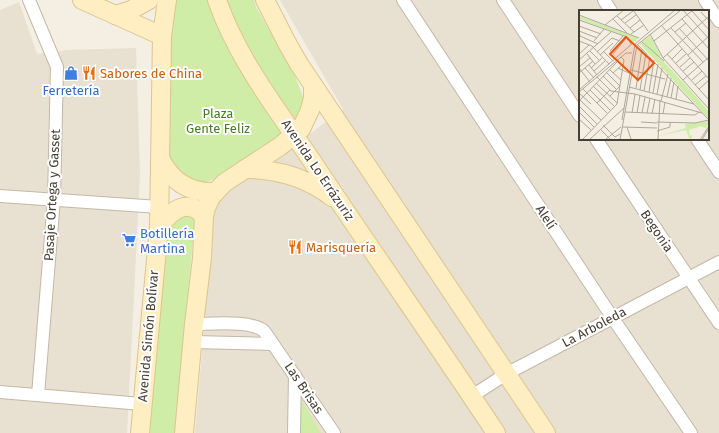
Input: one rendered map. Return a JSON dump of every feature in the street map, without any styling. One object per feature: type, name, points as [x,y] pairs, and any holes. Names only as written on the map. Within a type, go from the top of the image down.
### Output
[{"type":"main road","points":[[82,0],[162,36]]},
{"type":"main road","points":[[115,15],[131,10],[149,0]]},
{"type":"main road","name":"Avenida Simón Bolívar","points":[[140,433],[158,227],[161,160],[162,36],[167,0]]},
{"type":"main road","name":"Avenida Lo Errázuriz","points":[[217,0],[223,18],[240,52],[338,201],[496,433]]},
{"type":"main road","points":[[266,0],[287,43],[313,85],[546,433]]},
{"type":"main road","points":[[185,430],[194,324],[202,258],[204,216],[209,202],[214,192],[224,183],[302,129],[313,98],[313,85]]},
{"type":"main road","points":[[161,160],[169,174],[182,185],[198,191],[214,192]]},
{"type":"main road","points":[[245,169],[274,171],[288,174],[315,185],[338,201]]},
{"type":"main road","points":[[158,227],[169,215],[183,207],[188,206],[196,209],[204,216]]},
{"type":"street","name":"Pasaje Ortega y Gasset","points":[[29,0],[57,66],[54,199],[38,395]]},
{"type":"street","name":"Alelí","points":[[403,0],[612,318],[691,433]]},
{"type":"street","points":[[503,0],[579,114]]},
{"type":"street","points":[[604,0],[610,10]]},
{"type":"street","points":[[705,0],[719,21]]},
{"type":"street","name":"Begonia","points":[[597,140],[719,323]]},
{"type":"street","points":[[698,140],[719,172]]},
{"type":"street","points":[[0,196],[159,207]]},
{"type":"street","name":"La Arboleda","points":[[472,396],[506,374],[719,262]]},
{"type":"street","name":"Las Brisas","points":[[194,324],[254,326],[264,331],[334,433]]},
{"type":"street","points":[[193,342],[273,344]]},
{"type":"street","points":[[294,433],[295,375]]},
{"type":"street","points":[[0,392],[142,404]]},
{"type":"shaded area","points":[[280,0],[719,0],[719,433],[195,433],[204,330],[209,227],[214,204],[222,195],[294,146],[343,109]]},
{"type":"shaded area","points":[[19,2],[37,54],[67,50],[136,48],[140,174],[127,433],[0,433],[0,10]]},
{"type":"green space","name":"Plaza Gente Feliz","points":[[173,0],[210,0],[284,136],[212,180],[199,184],[183,180],[170,164],[170,10]]},
{"type":"green space","points":[[224,0],[254,0],[256,7],[295,76],[303,97],[300,114],[294,119],[287,115],[239,35]]},
{"type":"green space","points":[[185,214],[195,218],[175,433],[146,433],[164,241],[169,228]]},
{"type":"green space","points":[[298,394],[321,433],[297,433]]},
{"type":"place","name":"Ferretería","points":[[71,73]]},
{"type":"place","name":"Sabores de China","points":[[89,73]]},
{"type":"place","name":"Botillería Martina","points":[[129,240]]},
{"type":"place","name":"Marisquería","points":[[295,247]]}]
